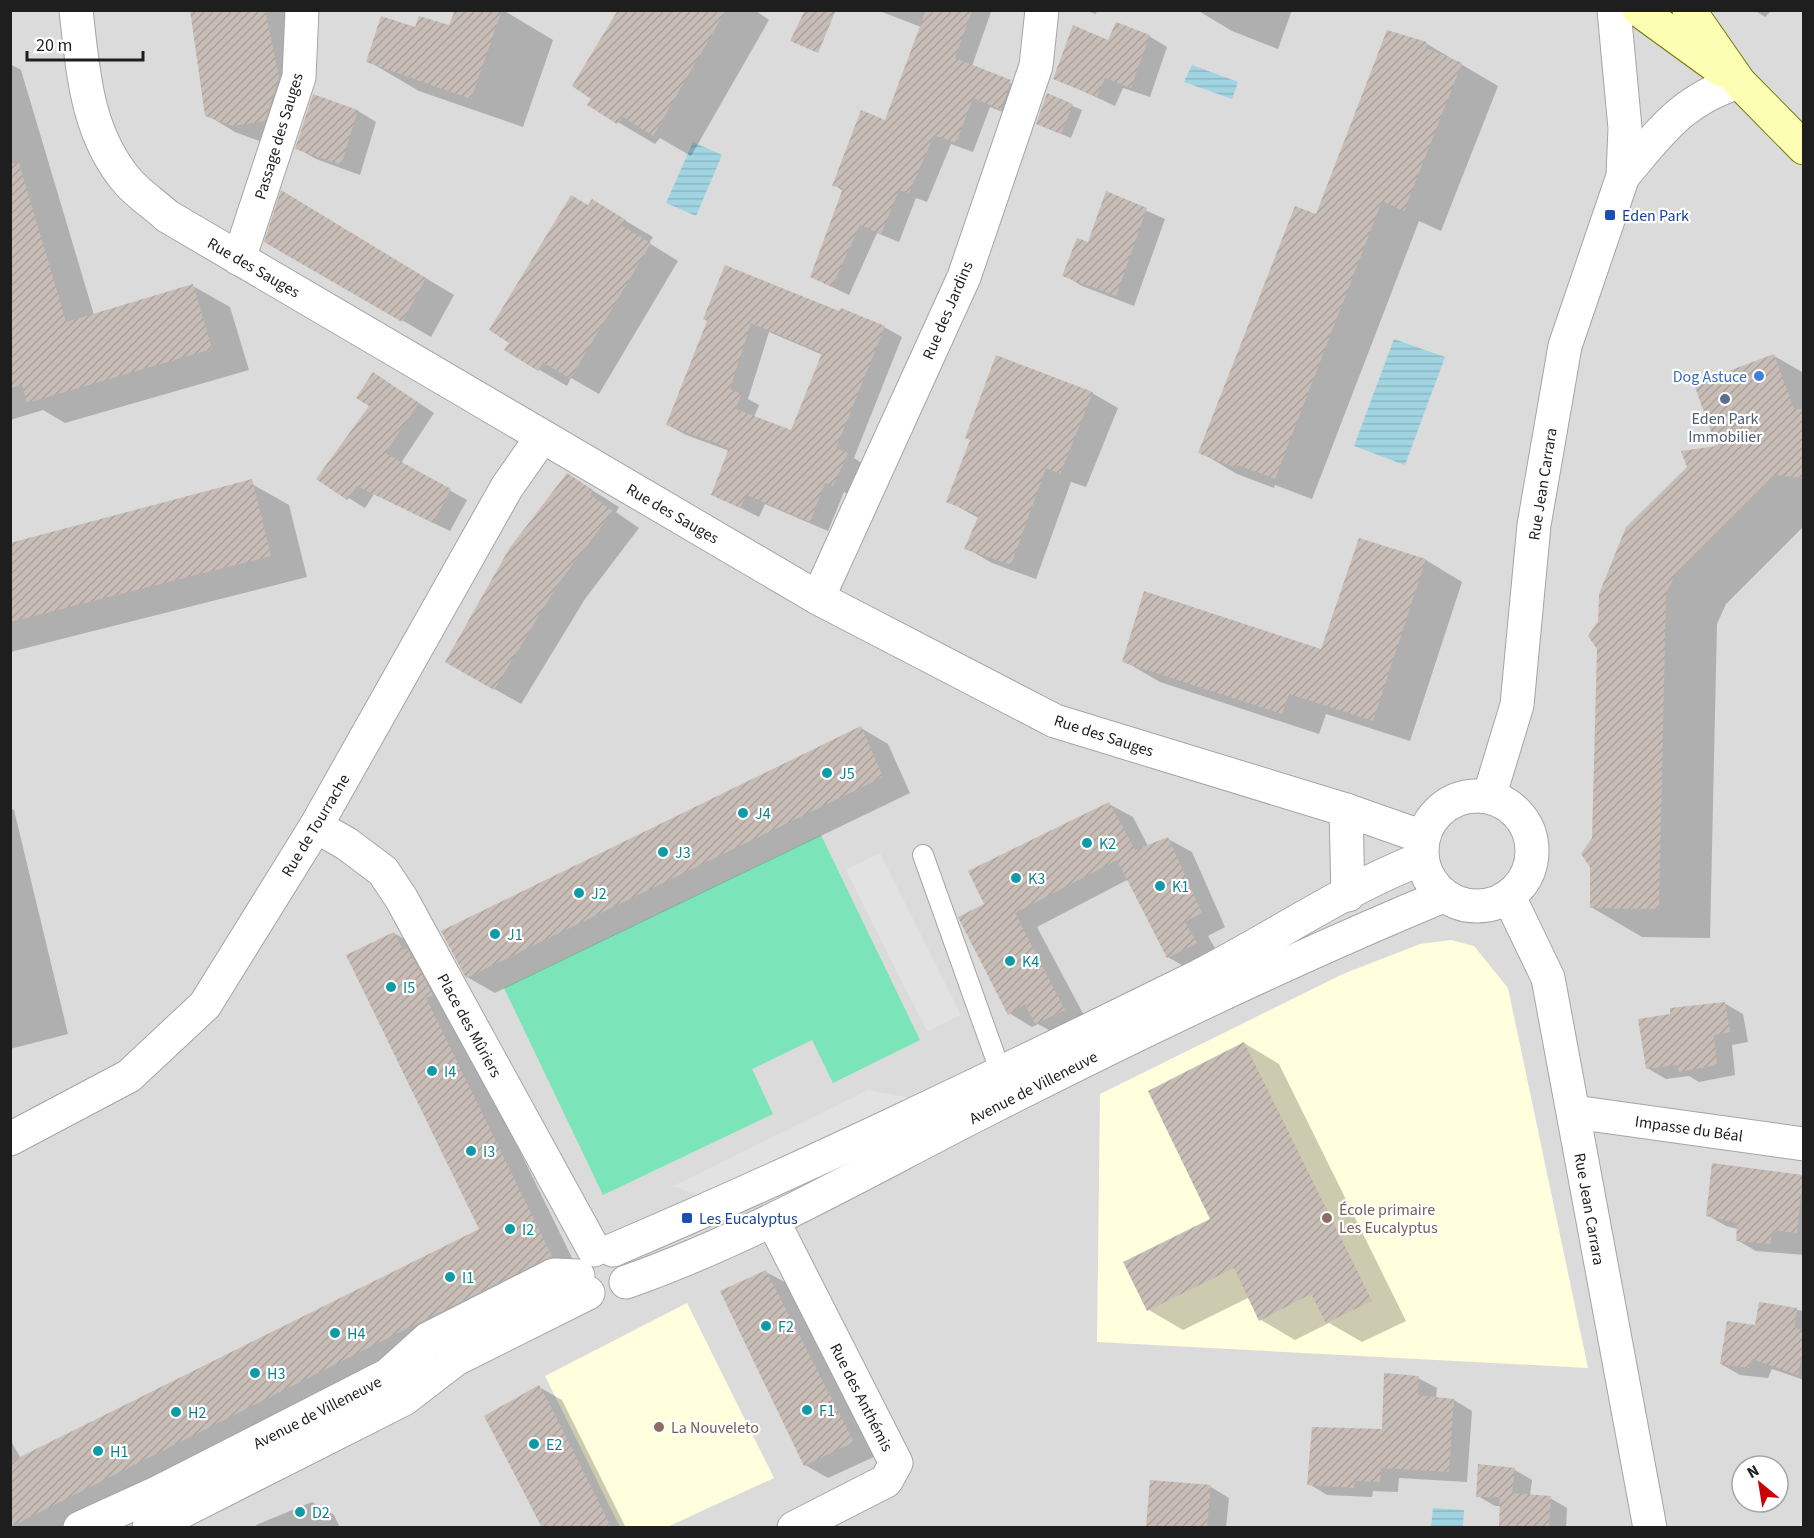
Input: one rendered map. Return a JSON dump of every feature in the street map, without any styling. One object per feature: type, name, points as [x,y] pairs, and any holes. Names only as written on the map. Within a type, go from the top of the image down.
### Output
[{"type":"street","name":"Rue des Sauges","points":[[76,10],[86,99],[112,158],[129,183],[167,216],[818,598],[1055,721],[1346,810],[1422,848]]},
{"type":"street","name":"Passage des Sauges","points":[[239,259],[299,76],[302,10]]},
{"type":"street","name":"Rue des Jardins","points":[[818,598],[964,277],[1036,66],[1042,10]]},
{"type":"street","name":"Rue Jean Carrara","points":[[1489,797],[1517,705],[1534,525],[1565,346],[1623,176],[1625,128],[1614,10]]},
{"type":"street","points":[[1639,10],[1739,82]]},
{"type":"street","points":[[1689,10],[1739,82],[1803,148]]},
{"type":"street","name":"Rue Jean Carrara","points":[[1623,176],[1678,113],[1717,89],[1739,82]]},
{"type":"street","name":"Rue de Tourrache","points":[[10,1139],[129,1076],[205,1005],[316,826],[507,487],[542,437]]},
{"type":"street","points":[[1468,797],[1489,797],[1507,804],[1522,818],[1530,836],[1533,856],[1525,879],[1509,897],[1488,906],[1464,906],[1443,896],[1428,880],[1422,848],[1433,818],[1449,803],[1468,797]]},
{"type":"street","points":[[1346,810],[1348,895]]},
{"type":"street","name":"Place des Mûriers","points":[[316,826],[347,844],[382,871],[401,898],[593,1267],[626,1264],[626,1282]]},
{"type":"street","name":"Avenue de Villeneuve","points":[[148,1527],[404,1399],[456,1359],[593,1267],[919,1113],[1243,954],[1388,872],[1422,848]]},
{"type":"street","name":"Avenue de Villeneuve","points":[[626,1282],[678,1263],[773,1221],[980,1113],[1245,982],[1443,896]]},
{"type":"street","name":"Rue Jean Carrara","points":[[1509,897],[1548,978],[1650,1527]]},
{"type":"street","name":"Impasse du Béal","points":[[1574,1112],[1803,1144]]},
{"type":"street","name":"Rue des Anthémis","points":[[773,1221],[896,1463],[886,1481],[794,1527]]},
{"type":"street","name":"Avenue de Villeneuve","points":[[80,1527],[159,1492],[388,1375],[428,1339],[554,1275],[593,1267]]},
{"type":"lane","points":[[923,855],[1001,1073]]},
{"type":"shaded area","points":[[10,11],[1803,11],[1803,1527],[11,1527]]},
{"type":"shaded area","points":[[880,853],[961,1015],[927,1031],[846,870]]},
{"type":"shaded area","name":"École primaire Les Eucalyptus","points":[[1451,940],[1474,946],[1508,988],[1588,1368],[1097,1342],[1100,1094],[1343,974],[1420,944]]},
{"type":"shaded area","points":[[868,1090],[916,1099],[709,1199],[673,1186]]},
{"type":"shaded area","name":"La Nouveleto","points":[[687,1303],[774,1478],[667,1527],[620,1527],[545,1376]]},
{"type":"green space","points":[[821,835],[920,1040],[833,1083],[812,1040],[752,1069],[773,1114],[603,1195],[504,988]]},
{"type":"water","points":[[1192,65],[1238,82],[1232,99],[1184,82]]},
{"type":"water","points":[[693,142],[722,155],[696,216],[666,203]]},
{"type":"water","points":[[1394,339],[1445,357],[1405,465],[1354,446]]},
{"type":"water","points":[[1433,1508],[1464,1510],[1463,1527],[1431,1527]]},
{"type":"building","points":[[190,10],[265,10],[279,77],[265,121],[233,126],[205,116]]},
{"type":"building","points":[[455,10],[502,10],[471,99],[366,62],[381,16],[415,27],[419,16],[449,25]]},
{"type":"building","points":[[618,10],[726,10],[653,136],[623,117],[617,124],[587,105],[591,99],[572,86]]},
{"type":"building","points":[[805,10],[836,10],[818,53],[790,41]]},
{"type":"building","points":[[926,10],[972,10],[955,58],[1011,80],[1001,110],[973,98],[956,143],[934,135],[909,193],[899,190],[881,234],[860,225],[832,287],[810,277],[843,188],[832,186],[861,110],[885,120]]},
{"type":"building","points":[[1116,22],[1150,35],[1131,88],[1105,78],[1097,97],[1053,79],[1073,25],[1108,40]]},
{"type":"building","points":[[1387,30],[1427,42],[1426,48],[1462,63],[1404,211],[1382,201],[1275,479],[1238,465],[1236,468],[1198,453],[1295,206],[1316,214]]},
{"type":"building","points":[[1047,93],[1073,104],[1061,134],[1036,124]]},
{"type":"building","points":[[313,94],[358,110],[341,165],[295,149]]},
{"type":"building","points":[[19,163],[66,322],[193,284],[212,349],[27,403],[22,385],[10,388],[10,164]]},
{"type":"building","points":[[281,190],[426,278],[402,322],[264,242]]},
{"type":"building","points":[[1106,191],[1147,208],[1116,296],[1062,276],[1077,238],[1088,242]]},
{"type":"building","points":[[571,195],[588,205],[592,199],[626,220],[622,226],[651,243],[570,379],[543,362],[538,371],[504,350],[509,343],[489,330]]},
{"type":"building","points":[[725,265],[839,311],[841,308],[885,326],[836,448],[848,453],[833,486],[825,483],[810,522],[747,495],[740,508],[711,495],[729,448],[666,425],[707,321],[703,319]],"holes":[[[751,323],[822,353],[791,430],[736,409],[741,394],[730,389]]]},
{"type":"building","points":[[1774,354],[1794,409],[1803,409],[1803,478],[1774,475],[1675,575],[1666,594],[1659,909],[1590,908],[1590,867],[1581,854],[1592,838],[1597,649],[1588,636],[1598,621],[1599,594],[1626,527],[1687,467],[1681,451],[1716,446],[1694,384]]},
{"type":"building","points":[[996,355],[1093,392],[1060,474],[1046,468],[1011,565],[964,549],[979,515],[946,502],[970,440],[965,438]]},
{"type":"building","points":[[373,372],[419,403],[385,453],[451,489],[433,523],[357,486],[347,500],[316,479],[369,406],[356,398]]},
{"type":"building","points":[[567,473],[593,490],[590,495],[613,511],[558,584],[494,690],[445,662],[509,549]]},
{"type":"building","points":[[252,479],[271,556],[10,622],[10,543]]},
{"type":"building","points":[[1359,538],[1426,559],[1373,721],[1289,694],[1282,714],[1122,662],[1144,591],[1321,649]]},
{"type":"building","points":[[861,726],[883,777],[466,978],[441,931]]},
{"type":"building","points":[[1109,802],[1135,850],[1168,837],[1202,913],[1185,922],[1197,943],[1167,958],[1117,860],[1015,913],[1065,1010],[1035,1024],[1025,1004],[1008,1015],[958,917],[984,904],[968,871]]},
{"type":"building","points":[[394,932],[403,950],[407,948],[433,995],[426,998],[552,1256],[10,1527],[10,1462],[479,1229],[346,955]]},
{"type":"building","points":[[1725,1002],[1730,1032],[1714,1035],[1717,1065],[1679,1072],[1676,1065],[1646,1069],[1638,1019],[1670,1014],[1670,1008]]},
{"type":"building","points":[[1244,1042],[1372,1301],[1326,1323],[1311,1294],[1259,1321],[1234,1268],[1147,1311],[1123,1262],[1210,1219],[1148,1091]]},
{"type":"building","points":[[1712,1163],[1803,1175],[1797,1233],[1773,1230],[1770,1244],[1736,1241],[1737,1223],[1706,1216]]},
{"type":"building","points":[[766,1270],[854,1442],[804,1466],[720,1291]]},
{"type":"building","points":[[1759,1302],[1797,1308],[1795,1328],[1803,1330],[1803,1348],[1798,1375],[1752,1359],[1749,1368],[1720,1364],[1727,1321],[1755,1325]]},
{"type":"building","points":[[1384,1373],[1419,1376],[1418,1395],[1454,1399],[1449,1472],[1381,1468],[1380,1482],[1355,1481],[1354,1488],[1307,1485],[1312,1427],[1382,1429]]},
{"type":"building","name":"E2","points":[[539,1385],[611,1527],[542,1527],[484,1416]]},
{"type":"building","points":[[1478,1464],[1515,1468],[1512,1493],[1551,1496],[1549,1527],[1499,1527],[1500,1497],[1476,1497]]},
{"type":"building","points":[[1150,1480],[1211,1485],[1207,1527],[1146,1527]]},
{"type":"place","name":"Eden Park","points":[[1610,215]]},
{"type":"place","name":"Dog Astuce","points":[[1759,376]]},
{"type":"place","name":"Eden Park Immobilier","points":[[1725,399]]},
{"type":"place","name":"J5","points":[[827,773]]},
{"type":"place","name":"J4","points":[[743,813]]},
{"type":"place","name":"K2","points":[[1087,843]]},
{"type":"place","name":"J3","points":[[663,852]]},
{"type":"place","name":"K3","points":[[1016,878]]},
{"type":"place","name":"K1","points":[[1160,886]]},
{"type":"place","name":"J2","points":[[579,893]]},
{"type":"place","name":"J1","points":[[495,934]]},
{"type":"place","name":"K4","points":[[1010,961]]},
{"type":"place","name":"I5","points":[[391,987]]},
{"type":"place","name":"I4","points":[[432,1071]]},
{"type":"place","name":"I3","points":[[471,1151]]},
{"type":"place","name":"Les Eucalyptus","points":[[687,1218]]},
{"type":"place","name":"École primaire Les Eucalyptus","points":[[1327,1218]]},
{"type":"place","name":"I2","points":[[510,1229]]},
{"type":"place","name":"I1","points":[[450,1277]]},
{"type":"place","name":"F2","points":[[766,1326]]},
{"type":"place","name":"H4","points":[[335,1333]]},
{"type":"place","name":"H3","points":[[255,1373]]},
{"type":"place","name":"F1","points":[[807,1410]]},
{"type":"place","name":"H2","points":[[176,1412]]},
{"type":"place","name":"La Nouveleto","points":[[659,1427]]},
{"type":"place","name":"E2","points":[[534,1444]]},
{"type":"place","name":"H1","points":[[98,1451]]},
{"type":"place","name":"D2","points":[[300,1512]]}]
